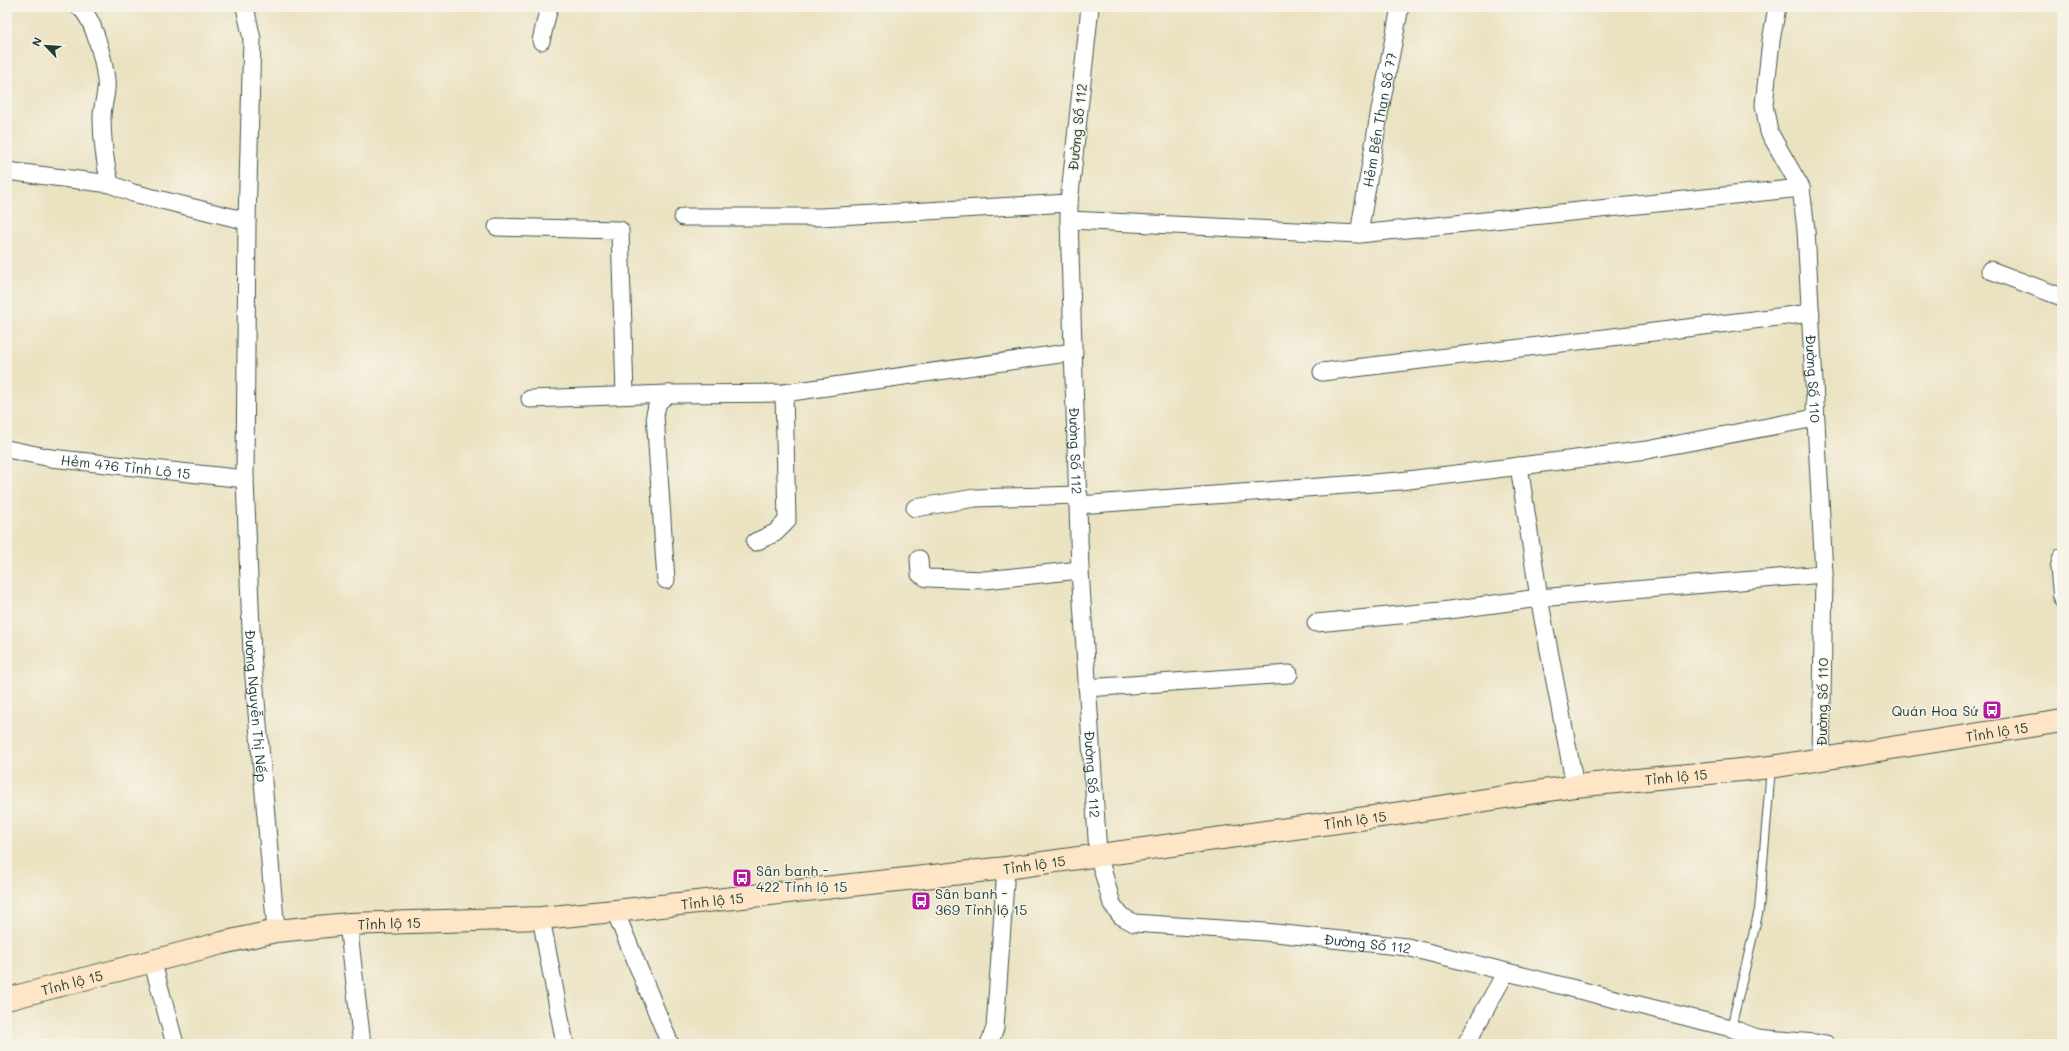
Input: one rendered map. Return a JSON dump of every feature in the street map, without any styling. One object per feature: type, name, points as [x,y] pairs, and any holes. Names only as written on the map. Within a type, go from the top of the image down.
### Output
[{"type":"main road","name":"Tỉnh lộ 15","points":[[7,998],[152,960],[276,931],[348,924],[541,918],[1006,868],[1098,854],[1402,813],[1574,786],[1771,767],[2062,721]]},
{"type":"street","points":[[79,7],[83,10],[96,34],[107,82],[102,117],[107,169],[110,184]]},
{"type":"street","name":"Đường Nguyễn Thị Nếp","points":[[245,7],[252,39],[247,221],[245,479],[252,655],[276,931]]},
{"type":"street","points":[[541,41],[549,7]]},
{"type":"street","name":"Đường Số 112","points":[[1090,7],[1069,203],[1080,570],[1087,688],[1098,854],[1112,904],[1121,916],[1134,923],[1265,932],[1407,947],[1731,1028],[1755,1041],[1826,1044]]},
{"type":"street","name":"Hẻm Bến Than Số 77","points":[[1359,234],[1379,115],[1400,7]]},
{"type":"street","name":"Đường Số 110","points":[[1778,7],[1771,41],[1764,105],[1769,132],[1801,188],[1806,230],[1824,574],[1821,759]]},
{"type":"street","points":[[7,170],[110,184],[133,193],[247,221]]},
{"type":"street","points":[[1070,220],[1359,234],[1801,188]]},
{"type":"street","points":[[683,217],[821,217],[1069,203]]},
{"type":"street","points":[[497,227],[620,230],[624,395]]},
{"type":"street","points":[[1990,270],[2062,297]]},
{"type":"street","points":[[1322,372],[1811,313]]},
{"type":"street","points":[[530,399],[624,395],[784,393],[1074,352]]},
{"type":"street","points":[[755,542],[775,533],[787,521],[784,393]]},
{"type":"street","points":[[666,580],[655,414],[658,402],[668,394]]},
{"type":"street","points":[[914,508],[974,498],[1079,500],[1400,481],[1647,450],[1815,418]]},
{"type":"street","name":"Hẻm 476 Tỉnh Lộ 15","points":[[7,449],[51,458],[245,479]]},
{"type":"street","points":[[1519,466],[1540,598],[1574,786]]},
{"type":"street","points":[[2062,557],[2059,568],[2062,599]]},
{"type":"street","points":[[919,559],[920,574],[927,578],[985,580],[1080,570]]},
{"type":"street","points":[[1316,623],[1440,611],[1540,598],[1824,574]]},
{"type":"street","points":[[1087,688],[1289,674]]},
{"type":"street","points":[[989,1044],[995,1028],[1006,868]]},
{"type":"street","points":[[615,911],[670,1044]]},
{"type":"street","points":[[541,918],[565,1044]]},
{"type":"street","points":[[348,924],[362,1044]]},
{"type":"street","points":[[152,960],[175,1044]]},
{"type":"street","points":[[1466,1044],[1506,972]]},
{"type":"lane","points":[[1731,1028],[1759,910],[1771,767]]},
{"type":"place","name":"Quán Hoa Sứ","points":[[1992,710]]},
{"type":"place","name":"Sân banh - 422 Tỉnh lộ 15","points":[[742,878]]},
{"type":"place","name":"Sân banh - 369 Tỉnh lộ 15","points":[[921,901]]}]
